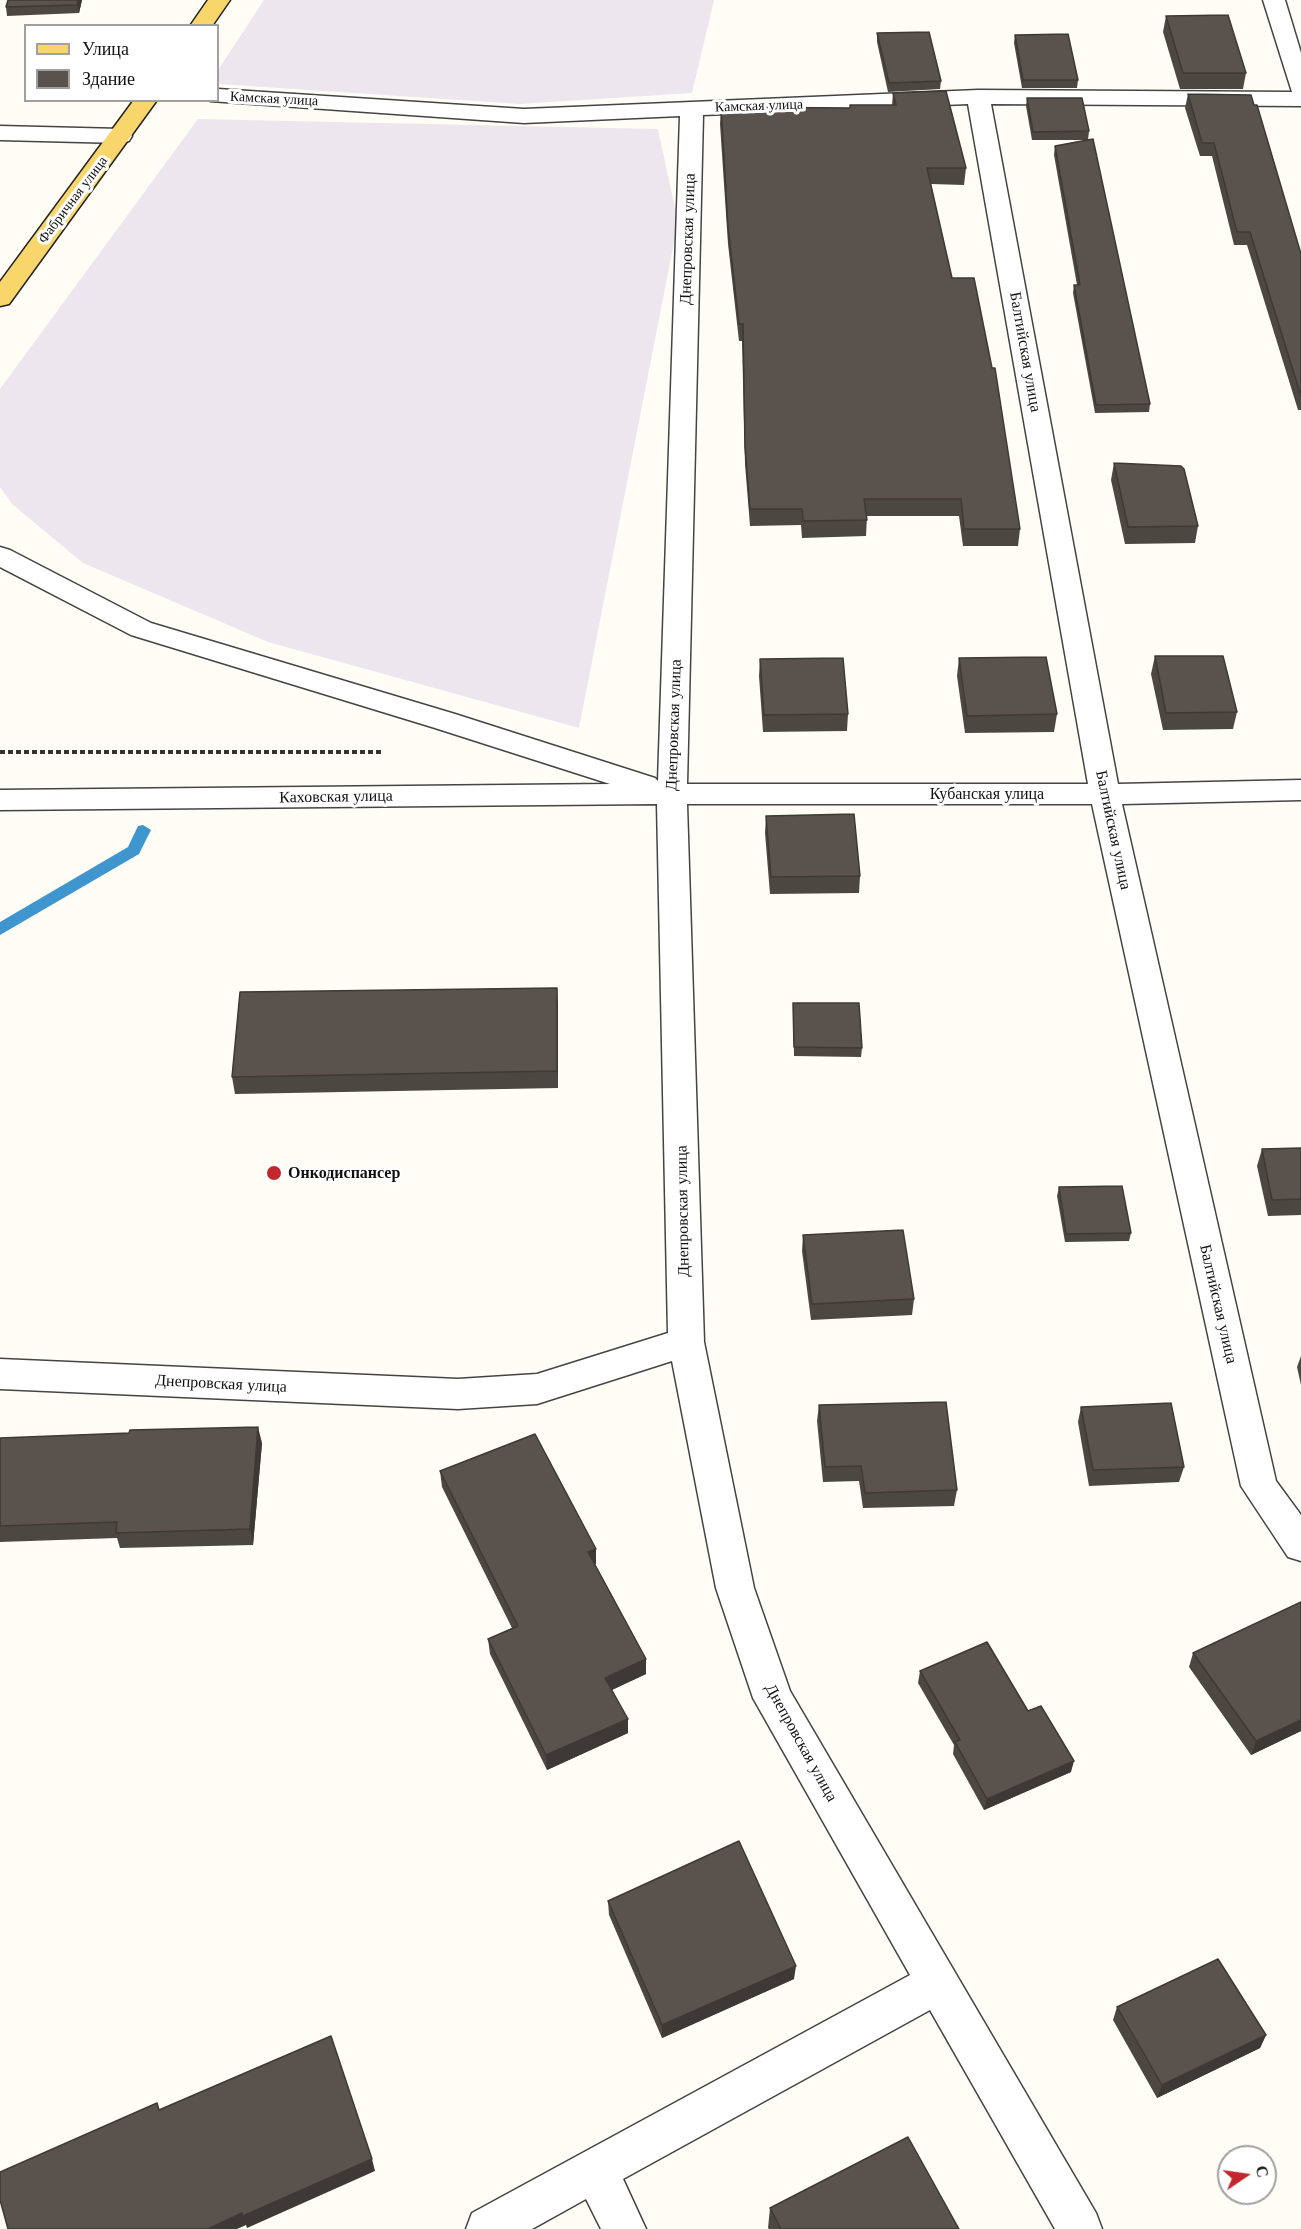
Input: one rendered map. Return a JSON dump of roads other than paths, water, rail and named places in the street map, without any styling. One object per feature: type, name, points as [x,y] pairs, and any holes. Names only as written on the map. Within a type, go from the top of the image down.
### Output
[{"type":"main road","points":[[202,24],[219,0]]},
{"type":"main road","name":"Фабричная улица","points":[[0,299],[145,102]]},
{"type":"street","points":[[1274,0],[1301,89]]},
{"type":"street","name":"Камская улица","points":[[219,96],[524,116],[978,97],[1301,99]]},
{"type":"street","name":"Балтийская улица","points":[[978,97],[1105,794],[1259,1486],[1301,1545]]},
{"type":"street","name":"Днепровская улица","points":[[692,108],[672,794],[686,1342],[735,1588],[773,1698],[1080,2229]]},
{"type":"street","points":[[0,133],[121,136]]},
{"type":"street","points":[[0,556],[141,629],[445,721],[672,794]]},
{"type":"street","name":"Кубанская улица","points":[[672,794],[1105,794],[1301,790]]},
{"type":"street","name":"Каховская улица","points":[[0,800],[672,794]]},
{"type":"street","name":"Днепровская улица","points":[[0,1374],[458,1394],[537,1389],[686,1342]]},
{"type":"street","points":[[488,2229],[938,1983]]},
{"type":"street","points":[[595,2170],[624,2229]]},
{"type":"waterway","points":[[0,929],[134,850],[143,830]]},
{"type":"place","name":"Онкодиспансер","points":[[274,1173]]}]
